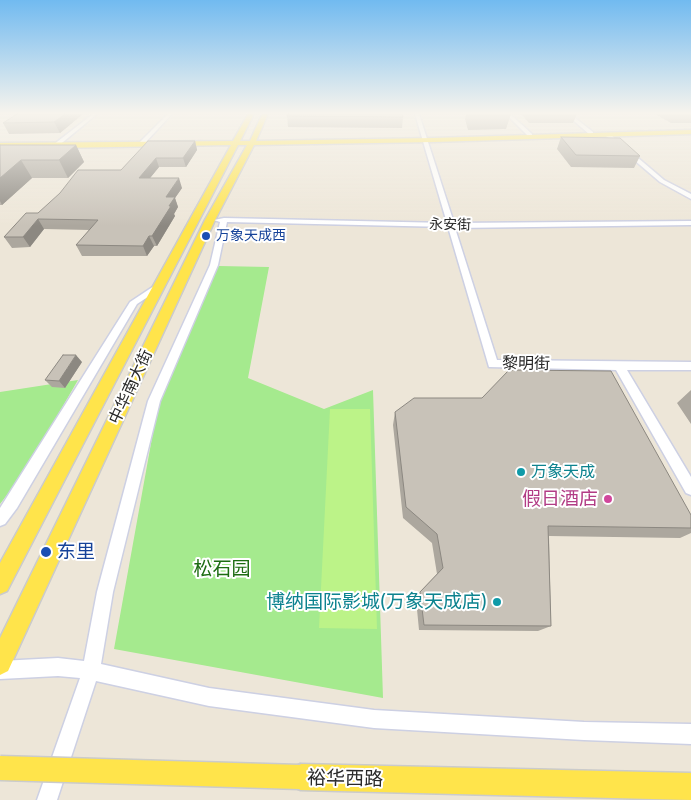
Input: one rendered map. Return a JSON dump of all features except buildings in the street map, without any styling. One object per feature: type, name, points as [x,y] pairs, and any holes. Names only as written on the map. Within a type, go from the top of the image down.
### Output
[{"type":"main road","name":"中华南大街","points":[[0,584],[230,151]]},
{"type":"main road","name":"中华南大街","points":[[0,663],[93,469],[217,220],[248,151]]},
{"type":"main road","name":"裕华西路","points":[[0,768],[691,787]]},
{"type":"street","name":"黎明街","points":[[428,151],[493,364],[619,366]]},
{"type":"street","points":[[627,151],[662,181],[691,197]]},
{"type":"street","points":[[47,800],[91,671],[105,592],[154,401],[214,265],[217,220]]},
{"type":"street","name":"永安街","points":[[217,220],[451,225],[691,223]]},
{"type":"street","points":[[0,519],[12,503],[134,302],[157,287]]},
{"type":"street","points":[[619,366],[691,366]]},
{"type":"street","points":[[619,366],[691,489]]},
{"type":"street","points":[[0,670],[58,667],[91,671],[208,697],[374,719],[584,732],[691,734]]},
{"type":"green space","name":"松石园","points":[[219,266],[269,267],[248,378],[324,409],[373,390],[383,698],[114,649],[159,399],[215,271]]},
{"type":"green space","points":[[78,380],[24,473],[0,504],[0,392]]},
{"type":"green space","points":[[330,409],[370,409],[377,629],[319,628]]},
{"type":"place","name":"万象天成西","points":[[206,236]]},
{"type":"place","name":"万象天成","points":[[521,472]]},
{"type":"place","name":"假日酒店","points":[[608,499]]},
{"type":"place","name":"东里","points":[[46,552]]},
{"type":"place","name":"博纳国际影城(万象天成店)","points":[[497,602]]}]
